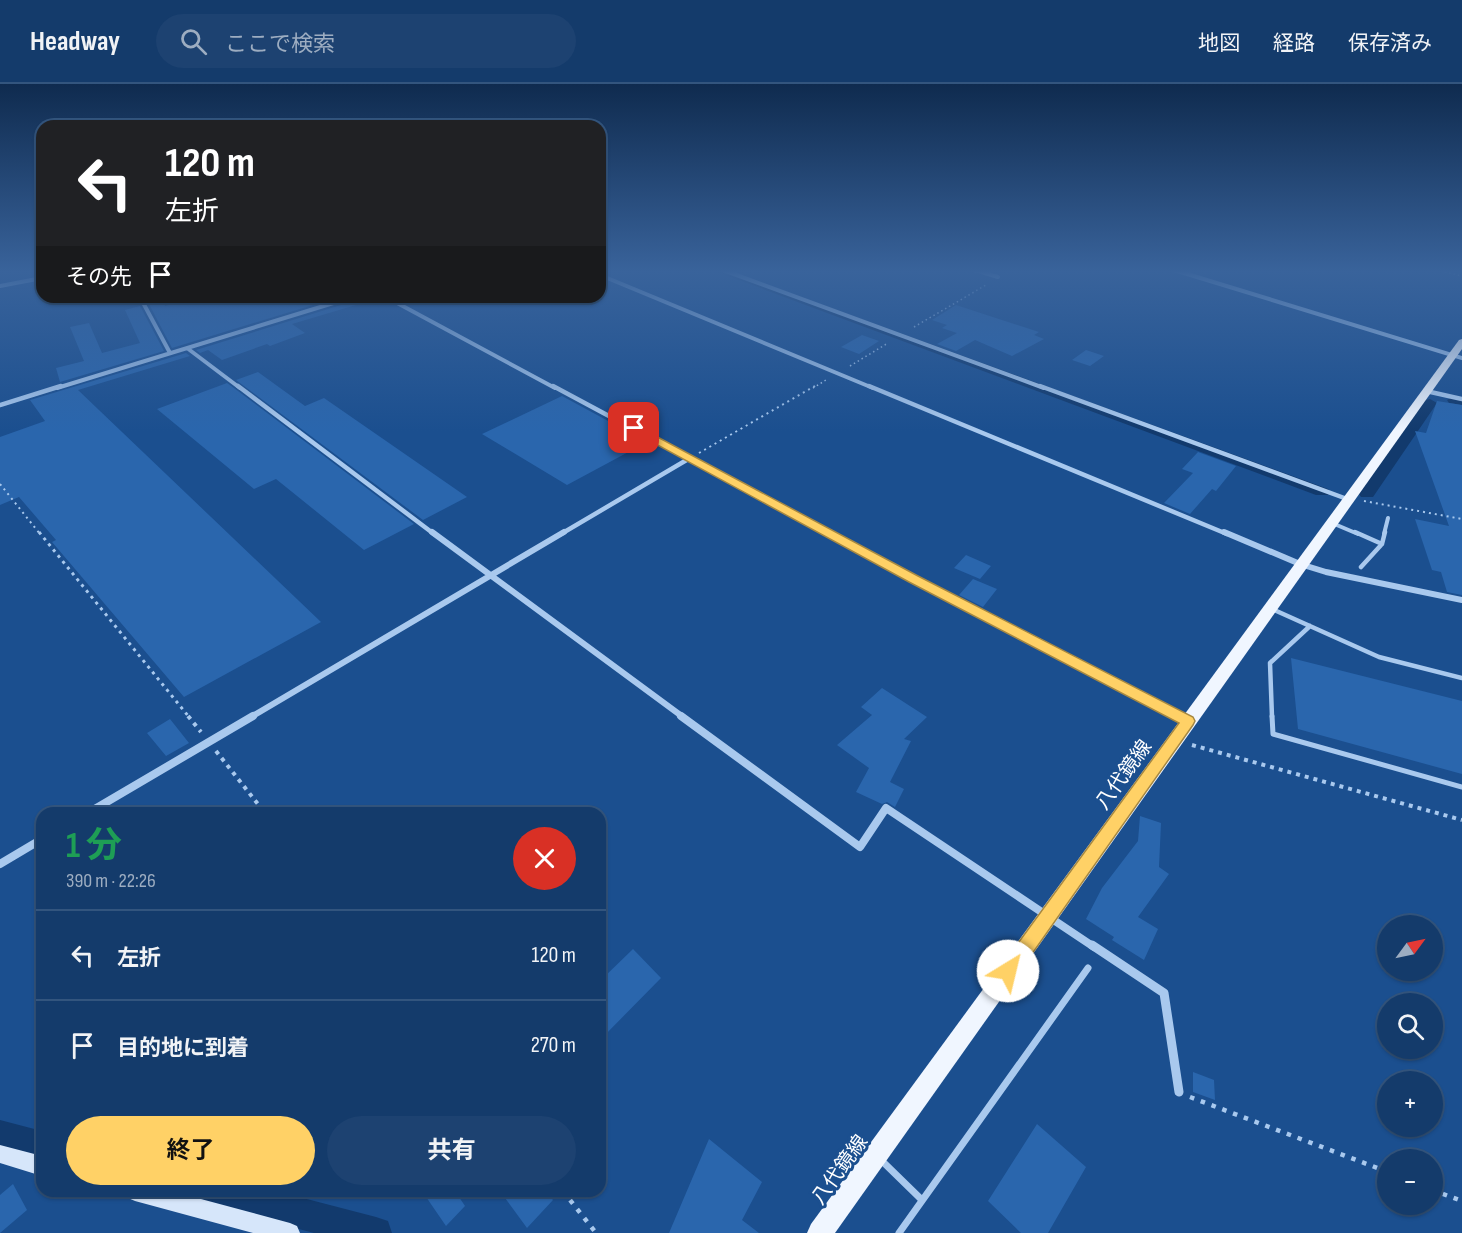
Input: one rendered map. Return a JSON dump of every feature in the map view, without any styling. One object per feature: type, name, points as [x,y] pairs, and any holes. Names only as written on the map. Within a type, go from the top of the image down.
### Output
[{"type":"main road","name":"八代鏡線","points":[[820,1233],[1347,499],[1426,391],[1459,351]]},
{"type":"street","points":[[154,324],[170,353]]},
{"type":"street","points":[[0,405],[266,324]]},
{"type":"street","points":[[436,324],[913,579],[1188,721]]},
{"type":"street","points":[[720,324],[1300,564],[1326,572],[1462,600]]},
{"type":"street","points":[[863,324],[1347,499]]},
{"type":"street","points":[[1363,324],[1459,351]]},
{"type":"street","points":[[187,348],[490,576],[860,847],[886,808],[1164,993],[1179,1092]]},
{"type":"street","points":[[1426,391],[1462,399]]},
{"type":"street","points":[[98,807],[690,458]]},
{"type":"street","points":[[0,864],[36,843]]},
{"type":"street","points":[[0,1154],[36,1164]]},
{"type":"street","points":[[157,1197],[290,1233]]},
{"type":"lane","points":[[1361,567],[1382,544],[1388,518]]},
{"type":"lane","points":[[1330,523],[1382,544]]},
{"type":"lane","points":[[1269,607],[1379,657],[1462,678]]},
{"type":"lane","points":[[1310,626],[1270,663],[1273,734],[1462,787]]},
{"type":"lane","points":[[899,1233],[1088,968]]},
{"type":"lane","points":[[876,1156],[922,1200]]},
{"type":"path","points":[[690,458],[920,324]]},
{"type":"path","points":[[0,484],[260,807]]},
{"type":"path","points":[[1347,499],[1462,519]]},
{"type":"path","points":[[1174,740],[1462,820]]},
{"type":"path","points":[[1179,1092],[1377,1168]]},
{"type":"path","points":[[1443,1194],[1462,1201]]},
{"type":"path","points":[[568,1197],[596,1233]]},
{"type":"building","points":[[89,324],[102,353],[140,343],[131,324],[149,324],[164,351],[60,382],[56,368],[84,361],[70,327]]},
{"type":"building","points":[[159,324],[252,324],[172,348]]},
{"type":"building","points":[[281,324],[293,324],[305,333],[222,360],[208,350],[200,353],[196,350]]},
{"type":"building","points":[[943,324],[1013,324],[1039,332],[1034,335],[1044,339],[1012,356],[975,340],[956,351],[937,344],[957,333],[942,328],[947,325]]},
{"type":"building","points":[[862,335],[879,341],[859,354],[841,347]]},
{"type":"building","points":[[1086,350],[1104,356],[1090,366],[1072,360]]},
{"type":"building","points":[[186,353],[190,356],[78,390],[321,622],[184,697],[52,542],[56,540],[19,497],[0,505],[0,437],[45,421],[30,400]]},
{"type":"building","points":[[258,372],[305,406],[324,398],[467,497],[423,520],[236,380]]},
{"type":"building","points":[[227,383],[414,524],[364,550],[276,479],[254,489],[157,409]]},
{"type":"building","points":[[562,396],[647,442],[567,485],[482,434]]},
{"type":"building","points":[[1437,401],[1462,405],[1462,595],[1447,592],[1441,572],[1432,570],[1415,519],[1449,526],[1415,431],[1426,433]]},
{"type":"building","points":[[1198,452],[1236,466],[1216,491],[1212,489],[1190,514],[1164,503],[1193,473],[1182,469]]},
{"type":"building","points":[[966,555],[991,566],[980,579],[954,568]]},
{"type":"building","points":[[973,579],[997,589],[983,607],[959,595]]},
{"type":"building","points":[[1291,658],[1462,701],[1462,774],[1298,729]]},
{"type":"building","points":[[882,688],[927,717],[904,739],[911,741],[890,782],[904,789],[895,807],[887,802],[882,804],[856,792],[869,768],[837,745],[872,715],[861,707]]},
{"type":"building","points":[[170,719],[189,743],[166,756],[147,733]]},
{"type":"building","points":[[1140,816],[1161,823],[1159,867],[1169,874],[1138,917],[1158,929],[1144,960],[1112,940],[1114,937],[1086,919],[1102,888],[1138,841]]},
{"type":"building","points":[[633,949],[661,978],[606,1034],[606,975]]},
{"type":"building","points":[[1193,1072],[1214,1080],[1215,1100],[1193,1092]]},
{"type":"building","points":[[1037,1124],[1086,1167],[1048,1233],[1021,1233],[988,1201]]},
{"type":"building","points":[[709,1139],[762,1182],[742,1220],[759,1233],[669,1233]]},
{"type":"building","points":[[13,1184],[27,1210],[0,1233],[0,1195]]},
{"type":"building","points":[[426,1197],[459,1197],[465,1206],[446,1226]]},
{"type":"building","points":[[504,1197],[551,1197],[553,1200],[527,1228]]},
{"type":"waterway","points":[[863,324],[1322,492]]},
{"type":"waterway","points":[[1454,400],[1462,401]]},
{"type":"waterway","points":[[1367,494],[1430,403]]},
{"type":"waterway","points":[[0,1135],[36,1144]]},
{"type":"waterway","points":[[238,1197],[376,1233]]},
{"type":"route","points":[[634,428],[913,579],[1188,721],[1008,971]]}]
